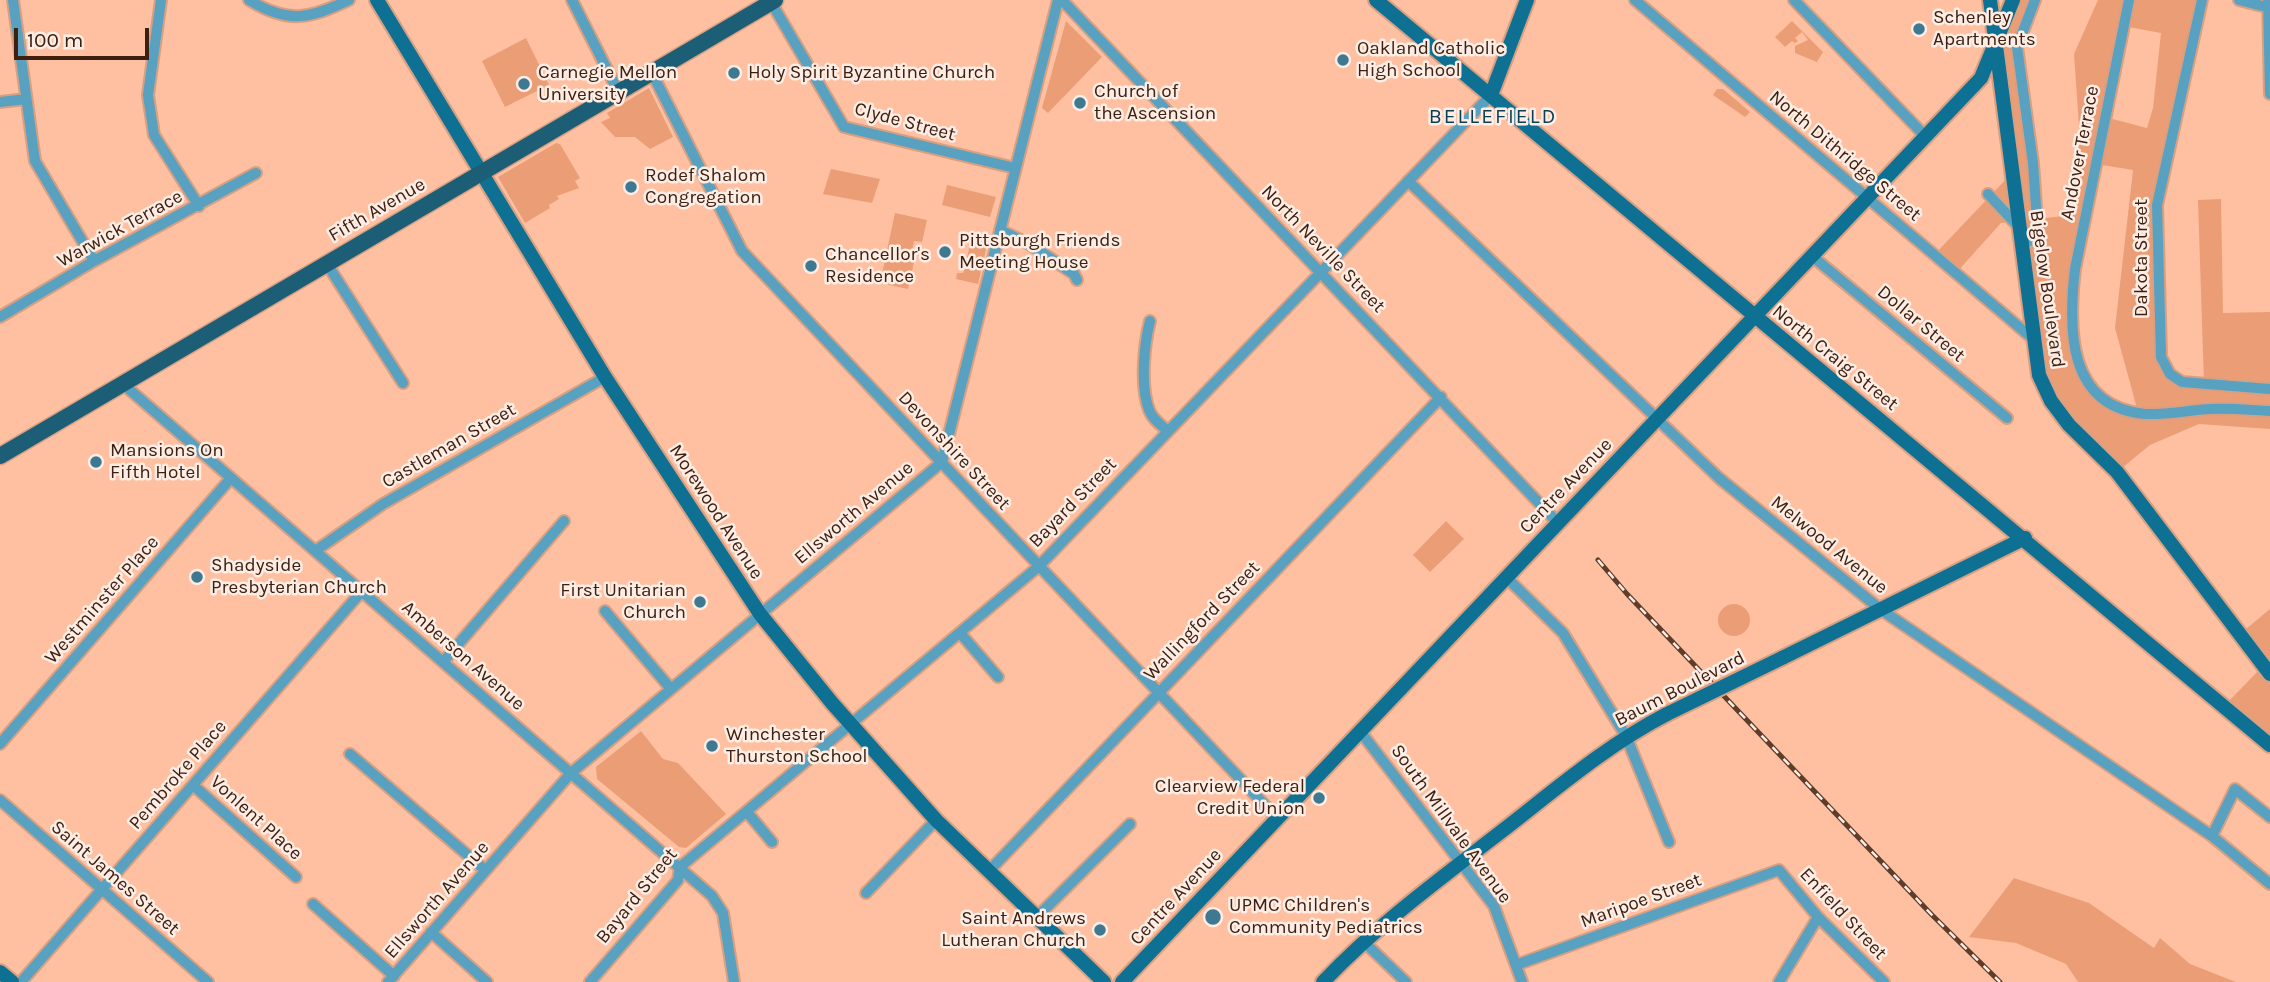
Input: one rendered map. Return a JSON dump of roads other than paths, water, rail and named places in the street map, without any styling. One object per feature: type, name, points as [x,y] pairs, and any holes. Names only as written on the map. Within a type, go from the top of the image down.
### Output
[{"type":"highway","name":"Fifth Avenue","points":[[0,456],[773,1]]},
{"type":"main road","name":"Morewood Avenue","points":[[377,0],[605,377],[760,614],[936,820],[1104,982]]},
{"type":"main road","name":"North Craig Street","points":[[1376,0],[2025,538],[2270,745]]},
{"type":"main road","name":"Bayard Street","points":[[1491,95],[1527,0]]},
{"type":"main road","name":"Bigelow Boulevard","points":[[1990,0],[2032,338],[2039,375],[2051,401],[2069,425],[2118,472],[2270,674]]},
{"type":"main road","name":"Centre Avenue","points":[[1122,982],[1981,78],[2013,0]]},
{"type":"main road","name":"Baum Boulevard","points":[[1323,982],[1363,941],[1626,736],[2025,538]]},
{"type":"main road","points":[[0,972],[12,982]]},
{"type":"street","points":[[13,0],[35,161],[94,261]]},
{"type":"street","points":[[161,0],[148,95],[154,135],[199,206]]},
{"type":"street","points":[[249,0],[272,15],[305,18],[349,0]]},
{"type":"street","points":[[572,0],[619,93]]},
{"type":"street","name":"Ellsworth Avenue","points":[[391,979],[571,773],[942,463],[1015,168],[1060,0]]},
{"type":"street","name":"North Neville Street","points":[[1060,0],[1441,397],[1558,523]]},
{"type":"street","name":"North Dithridge Street","points":[[1634,0],[2032,338]]},
{"type":"street","points":[[1794,0],[1926,137]]},
{"type":"street","points":[[2020,242],[2035,240],[2038,235],[2033,163],[2017,47],[2035,0]]},
{"type":"street","name":"Andover Terrace","points":[[2129,0],[2117,50],[2070,310],[2072,344],[2088,381],[2096,391],[2127,411],[2148,414],[2211,409],[2270,411]]},
{"type":"street","name":"Dakota Street","points":[[2202,0],[2157,205],[2161,357],[2170,374],[2182,382],[2270,389]]},
{"type":"street","points":[[2239,0],[2269,5],[2270,94]]},
{"type":"street","name":"Clyde Street","points":[[773,1],[844,127],[1015,168]]},
{"type":"street","name":"Devonshire Street","points":[[652,73],[742,251],[1278,819]]},
{"type":"street","name":"Bayard Street","points":[[590,982],[678,880],[680,867],[1038,567],[1491,95]]},
{"type":"street","points":[[0,102],[26,99]]},
{"type":"street","name":"Warwick Terrace","points":[[0,317],[94,261],[256,173]]},
{"type":"street","name":"Melwood Avenue","points":[[1408,181],[1719,478],[1880,609],[2212,836],[2270,884]]},
{"type":"street","points":[[1988,194],[2018,226]]},
{"type":"street","points":[[1000,230],[1029,244],[1074,274],[1077,280]]},
{"type":"street","name":"Dollar Street","points":[[1812,256],[2007,418]]},
{"type":"street","points":[[327,264],[403,383]]},
{"type":"street","points":[[1150,321],[1146,344],[1146,398],[1150,413],[1168,431]]},
{"type":"street","name":"Castleman Street","points":[[315,551],[383,504],[605,377]]},
{"type":"street","name":"Amberson Avenue","points":[[123,384],[680,867],[719,904],[734,982]]},
{"type":"street","name":"Wallingford Street","points":[[989,871],[1441,397]]},
{"type":"street","name":"Westminster Place","points":[[0,744],[231,478]]},
{"type":"street","points":[[443,662],[564,522]]},
{"type":"street","points":[[1506,577],[1563,633],[1626,736],[1669,842]]},
{"type":"street","name":"Pembroke Place","points":[[21,982],[362,591]]},
{"type":"street","points":[[605,611],[671,689]]},
{"type":"street","points":[[961,634],[998,677]]},
{"type":"street","name":"South Millvale Avenue","points":[[1360,731],[1494,906],[1522,982]]},
{"type":"street","points":[[350,754],[485,870]]},
{"type":"street","name":"Vonlent Place","points":[[193,785],[296,877]]},
{"type":"street","points":[[2212,836],[2235,789],[2270,817]]},
{"type":"street","name":"Saint James Street","points":[[0,800],[208,982]]},
{"type":"street","points":[[747,812],[772,842]]},
{"type":"street","points":[[866,893],[936,820]]},
{"type":"street","points":[[1037,917],[1130,824]]},
{"type":"street","name":"Maripoe Street","points":[[1516,965],[1779,870]]},
{"type":"street","name":"Enfield Street","points":[[1779,870],[1818,917],[1884,982]]},
{"type":"street","points":[[313,904],[391,979]]},
{"type":"street","points":[[1779,982],[1818,917]]},
{"type":"street","points":[[430,932],[487,982]]},
{"type":"street","points":[[1363,941],[1406,982]]},
{"type":"railway","points":[[1598,560],[1627,594],[1932,915],[2000,982]]},
{"type":"place","name":"Schenley Apartments","points":[[1919,29]]},
{"type":"place","name":"Oakland Catholic High School","points":[[1343,60]]},
{"type":"place","name":"Holy Spirit Byzantine Church","points":[[734,73]]},
{"type":"place","name":"Carnegie Mellon University","points":[[524,84]]},
{"type":"place","name":"Church of the Ascension","points":[[1080,103]]},
{"type":"place","name":"Rodef Shalom Congregation","points":[[631,187]]},
{"type":"place","name":"Pittsburgh Friends Meeting House","points":[[945,252]]},
{"type":"place","name":"Chancellor's Residence","points":[[811,266]]},
{"type":"place","name":"Mansions On Fifth Hotel","points":[[96,462]]},
{"type":"place","name":"Shadyside Presbyterian Church","points":[[197,577]]},
{"type":"place","name":"First Unitarian Church","points":[[700,602]]},
{"type":"place","name":"Winchester Thurston School","points":[[712,746]]},
{"type":"place","name":"Clearview Federal Credit Union","points":[[1319,798]]},
{"type":"place","name":"UPMC Children's Community Pediatrics","points":[[1213,917]]},
{"type":"place","name":"Saint Andrews Lutheran Church","points":[[1100,930]]},
{"type":"district","name":"BELLEFIELD","points":[[1493,117]]}]
